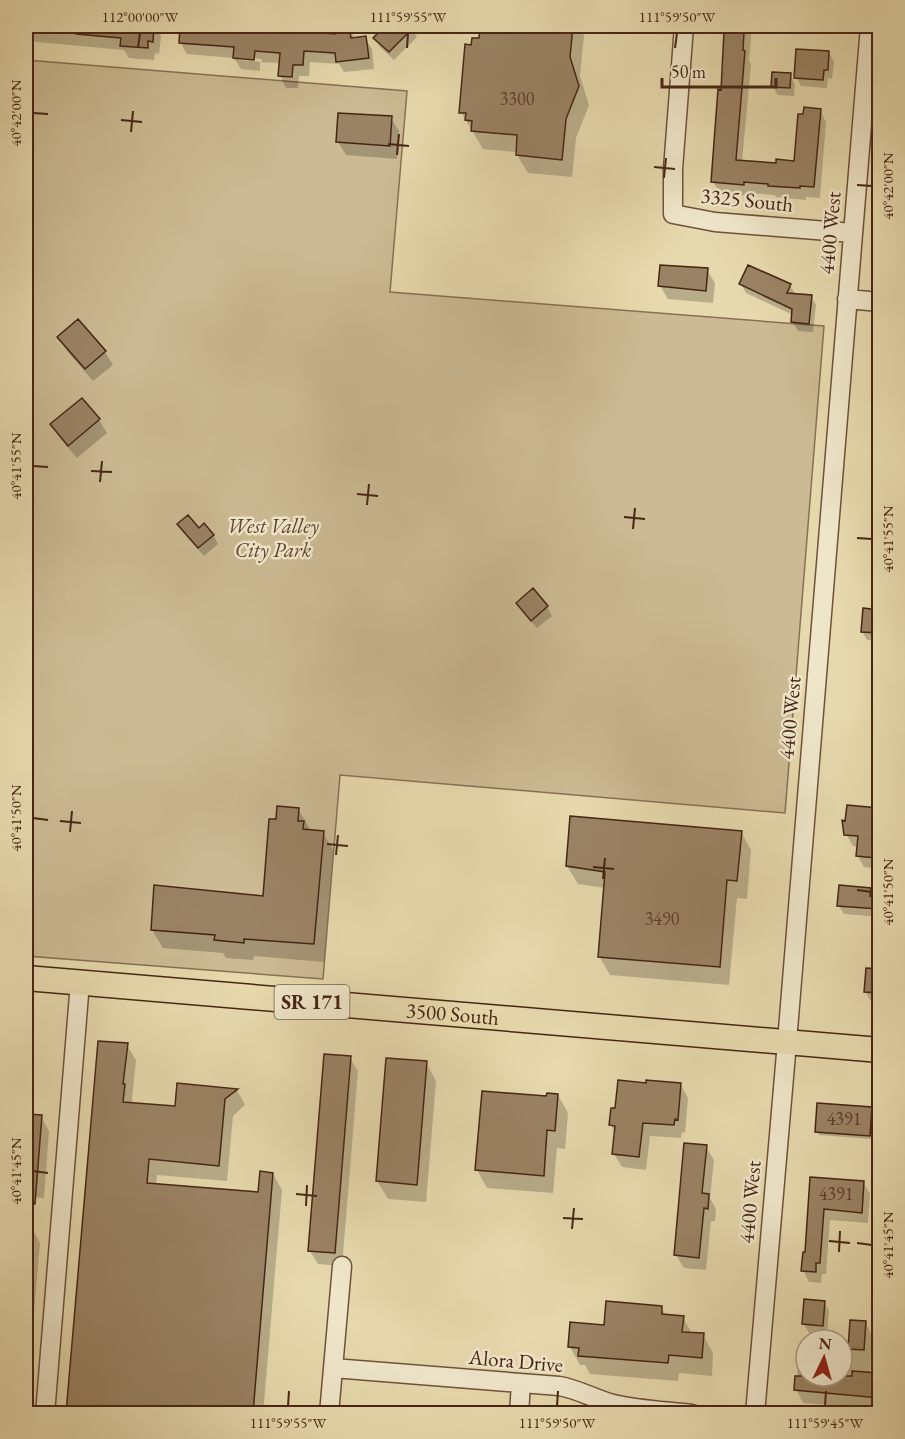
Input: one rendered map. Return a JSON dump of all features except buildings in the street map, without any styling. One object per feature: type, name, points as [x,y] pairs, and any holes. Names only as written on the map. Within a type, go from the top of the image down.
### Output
[{"type":"main road","name":"3500 South","points":[[26,978],[879,1050]]},
{"type":"street","name":"3325 South","points":[[684,26],[673,169],[672,214],[715,222],[853,233]]},
{"type":"street","name":"4400 West","points":[[755,1413],[870,26]]},
{"type":"street","points":[[847,298],[879,302]]},
{"type":"street","points":[[45,1413],[80,982]]},
{"type":"street","points":[[329,1413],[342,1266]]},
{"type":"street","name":"Alora Drive","points":[[333,1368],[566,1387],[613,1404],[663,1412],[692,1413]]},
{"type":"street","points":[[519,1413],[521,1383]]},
{"type":"green space","name":"West Valley City Park","points":[[26,60],[407,91],[390,292],[824,326],[785,813],[340,775],[323,979],[26,956]]}]
